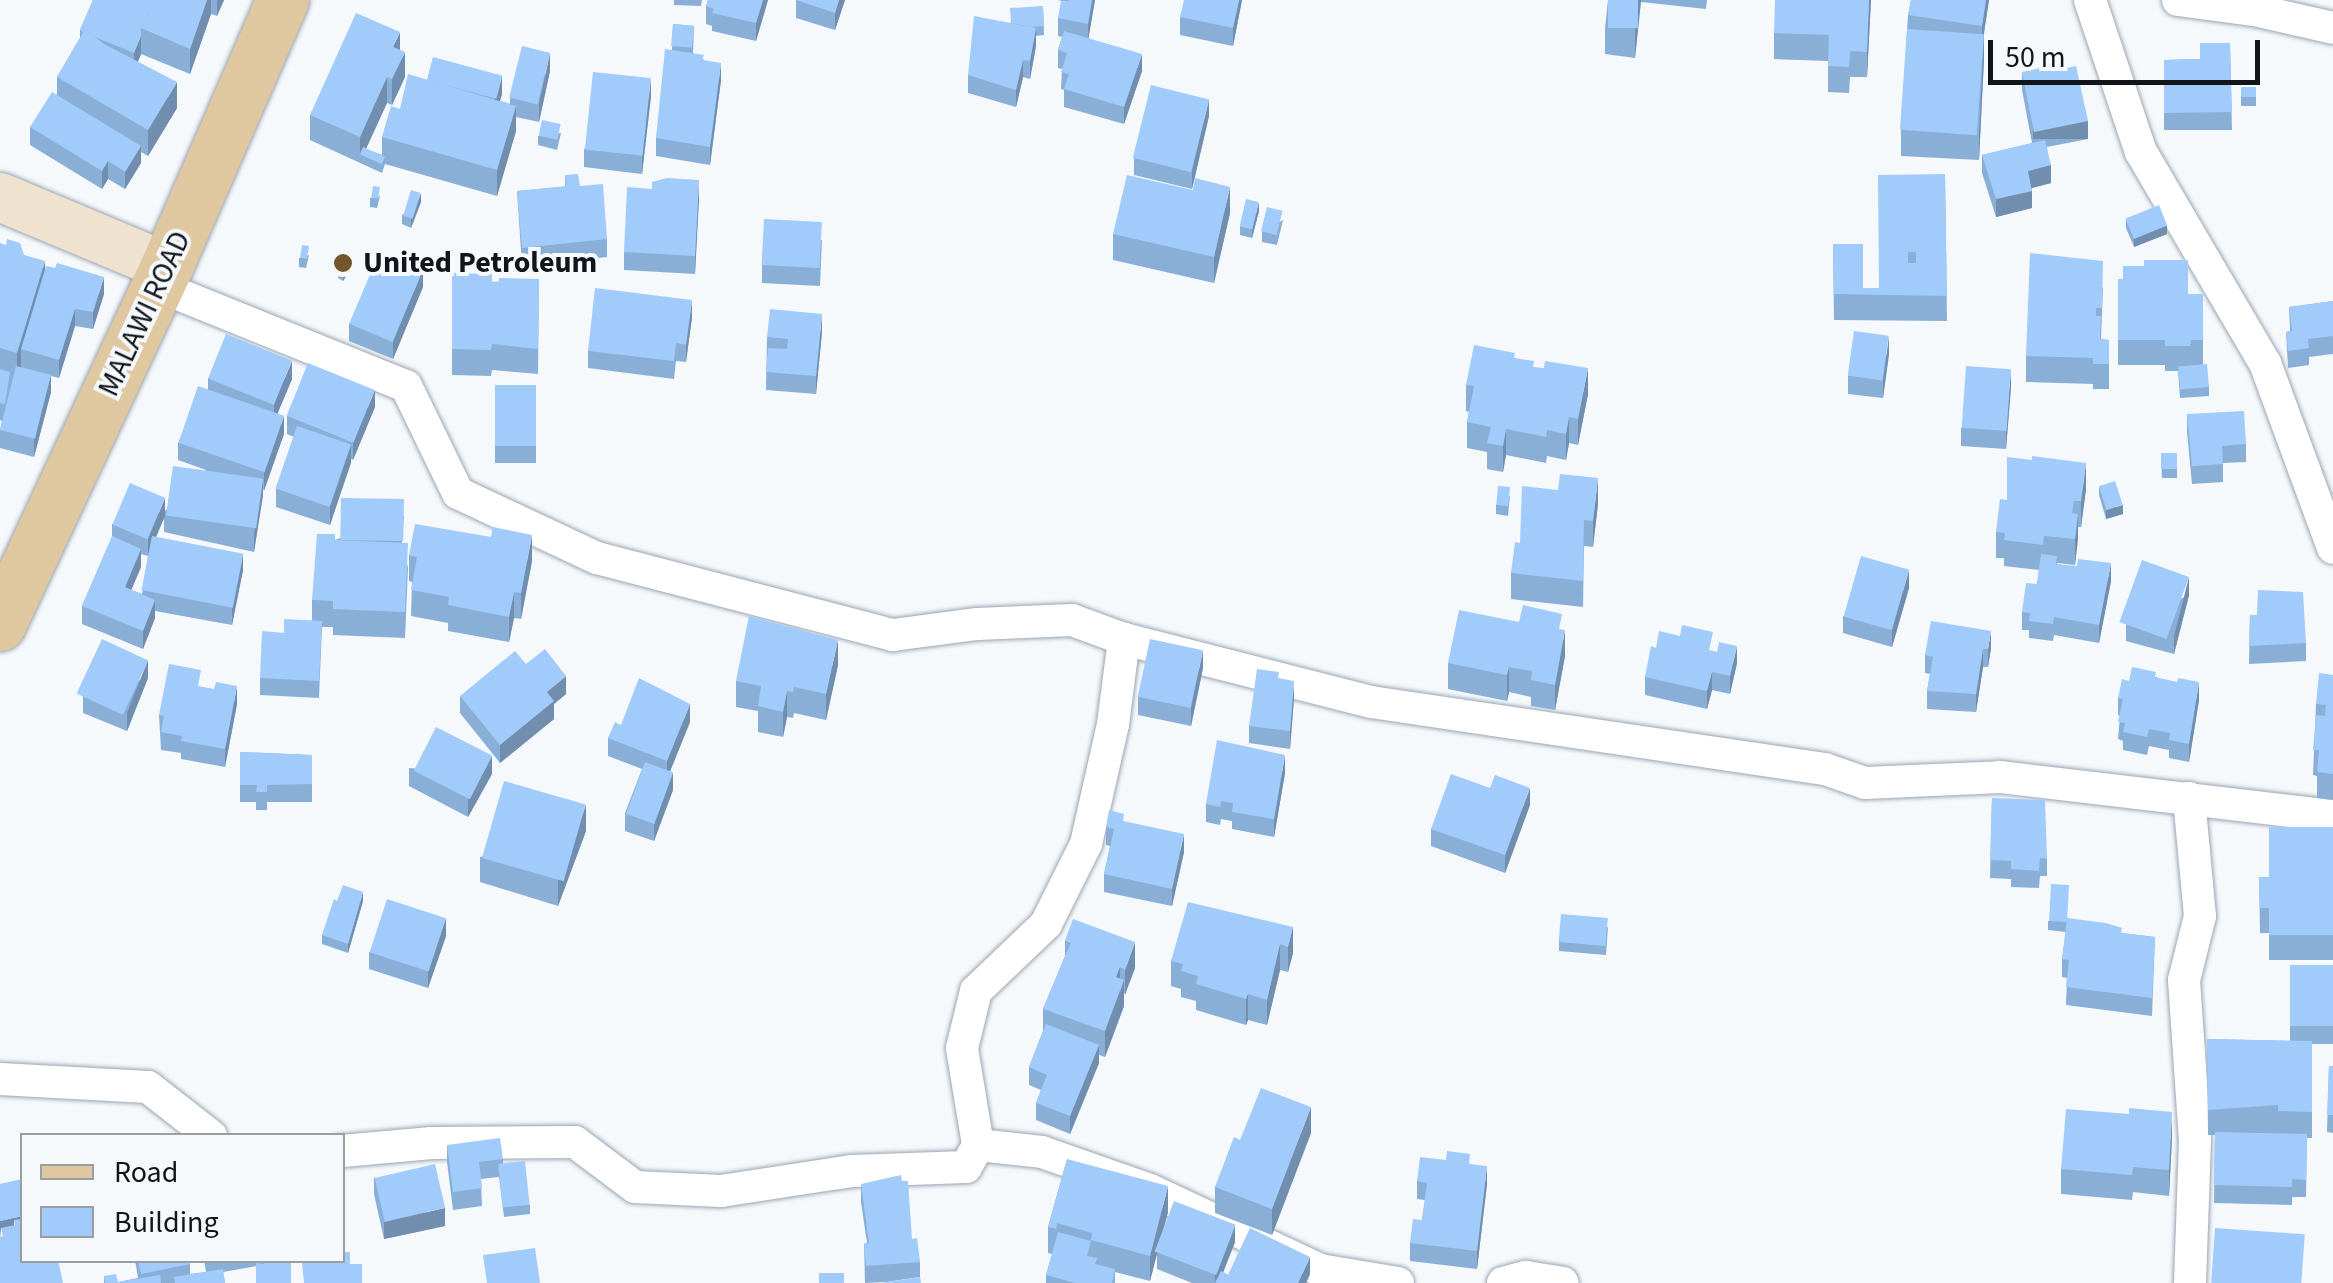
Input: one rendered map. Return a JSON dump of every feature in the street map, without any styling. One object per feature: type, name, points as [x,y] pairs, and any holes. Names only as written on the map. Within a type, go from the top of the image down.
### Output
[{"type":"main road","name":"MALAWI ROAD","points":[[0,625],[163,277],[283,0]]},
{"type":"street","points":[[2090,0],[2141,152],[2265,363],[2333,548]]},
{"type":"street","points":[[2178,0],[2256,5],[2333,28]]},
{"type":"street","points":[[0,197],[163,277],[406,386],[458,493],[596,558],[893,635],[978,624],[1072,620],[1124,640],[1371,702],[1826,769],[1865,783],[2000,777],[2333,816]]},
{"type":"street","points":[[345,1151],[432,1142],[576,1142],[635,1187],[720,1191],[852,1171],[966,1167],[978,1145],[962,1048],[976,991],[1046,924],[1086,844],[1114,724],[1124,640]]},
{"type":"street","points":[[2189,798],[2200,916],[2184,980],[2195,1140],[2190,1283]]},
{"type":"street","points":[[0,1079],[148,1087],[208,1133]]},
{"type":"street","points":[[978,1145],[1042,1152],[1150,1190],[1320,1270],[1398,1283]]},
{"type":"street","points":[[1503,1283],[1526,1277],[1563,1283]]},
{"type":"building","points":[[93,0],[155,0],[134,53],[80,30]]},
{"type":"building","points":[[155,0],[207,0],[190,49],[141,28]]},
{"type":"building","points":[[708,0],[763,0],[756,23],[712,13],[714,9],[706,6]]},
{"type":"building","points":[[796,0],[839,0],[835,13]]},
{"type":"building","points":[[1092,0],[1088,24],[1058,18],[1061,1]]},
{"type":"building","points":[[1184,0],[1239,0],[1233,28],[1180,17]]},
{"type":"building","points":[[1608,0],[1638,0],[1638,28],[1608,28]]},
{"type":"building","points":[[1775,0],[1869,0],[1867,52],[1850,51],[1849,67],[1828,66],[1829,35],[1774,33]]},
{"type":"building","points":[[1911,0],[1986,0],[1982,26],[1908,15]]},
{"type":"building","points":[[1043,6],[1044,26],[1011,23],[1010,8]]},
{"type":"building","points":[[356,13],[400,32],[393,47],[405,52],[392,79],[387,77],[360,137],[310,115]]},
{"type":"building","points":[[974,16],[1036,28],[1030,61],[1023,60],[1016,90],[968,75]]},
{"type":"building","points":[[673,24],[694,26],[692,48],[671,46]]},
{"type":"building","points":[[85,29],[104,44],[177,82],[148,130],[57,77]]},
{"type":"building","points":[[1907,29],[1984,34],[1977,135],[1900,130]]},
{"type":"building","points":[[1064,31],[1142,54],[1124,107],[1064,89],[1069,74],[1061,72],[1067,53],[1058,50]]},
{"type":"building","points":[[2200,43],[2230,43],[2232,112],[2164,113],[2164,60],[2200,59]]},
{"type":"building","points":[[522,46],[550,53],[537,104],[509,97]]},
{"type":"building","points":[[665,49],[704,55],[702,60],[721,63],[710,147],[656,138]]},
{"type":"building","points":[[433,57],[503,76],[496,99],[427,80]]},
{"type":"building","points":[[2050,66],[2051,71],[2076,66],[2088,121],[2034,132],[2022,72]]},
{"type":"building","points":[[593,72],[651,78],[643,156],[585,150]]},
{"type":"building","points":[[408,74],[516,106],[497,170],[382,137],[391,106],[400,109]]},
{"type":"building","points":[[1151,85],[1209,100],[1191,172],[1133,158]]},
{"type":"building","points":[[2241,87],[2256,87],[2256,97],[2241,97]]},
{"type":"building","points":[[52,92],[141,146],[125,172],[108,161],[102,171],[30,127]]},
{"type":"building","points":[[542,120],[561,124],[557,140],[539,136]]},
{"type":"building","points":[[2045,140],[2051,165],[2028,171],[2032,191],[1996,199],[1982,155]]},
{"type":"building","points":[[363,147],[385,157],[382,164],[360,154]]},
{"type":"building","points":[[578,174],[580,186],[603,184],[607,239],[522,248],[517,191],[566,186],[565,175]]},
{"type":"building","points":[[1945,174],[1947,296],[1834,294],[1833,244],[1863,244],[1863,288],[1879,288],[1878,175]],"holes":[[[1908,252],[1916,252],[1916,263],[1908,263]]]},
{"type":"building","points":[[1127,175],[1193,190],[1195,178],[1230,187],[1214,257],[1113,234]]},
{"type":"building","points":[[667,178],[699,180],[695,256],[624,252],[627,187],[652,189],[652,182]]},
{"type":"building","points":[[373,186],[380,187],[378,199],[371,198]]},
{"type":"building","points":[[411,190],[421,193],[413,219],[403,216]]},
{"type":"building","points":[[1246,199],[1259,202],[1252,229],[1240,226]]},
{"type":"building","points":[[2159,205],[2167,225],[2134,239],[2126,218]]},
{"type":"building","points":[[1267,207],[1283,211],[1276,235],[1261,231]]},
{"type":"building","points":[[764,219],[822,222],[820,268],[762,265]]},
{"type":"building","points":[[7,239],[20,243],[24,255],[45,261],[17,353],[0,348],[0,243],[6,245]]},
{"type":"building","points":[[302,245],[309,246],[307,259],[300,258]]},
{"type":"building","points":[[380,251],[423,269],[392,342],[349,324]]},
{"type":"building","points":[[2030,253],[2103,261],[2102,308],[2096,308],[2096,316],[2101,316],[2100,339],[2109,340],[2109,364],[2093,364],[2093,358],[2026,356]]},
{"type":"building","points":[[345,258],[350,261],[343,272],[338,269]]},
{"type":"building","points":[[2144,260],[2188,260],[2188,294],[2203,294],[2203,340],[2191,340],[2190,346],[2165,346],[2165,340],[2118,340],[2118,279],[2123,279],[2123,266],[2144,266]]},
{"type":"building","points":[[57,263],[104,277],[93,312],[75,309],[59,360],[21,349],[46,266],[55,268]]},
{"type":"building","points":[[452,273],[492,274],[492,282],[499,282],[499,278],[539,279],[538,349],[492,344],[491,350],[452,349]]},
{"type":"building","points":[[595,288],[692,300],[686,345],[676,343],[674,361],[588,351]]},
{"type":"building","points":[[2333,301],[2333,336],[2308,339],[2309,348],[2288,351],[2286,332],[2292,331],[2289,307]]},
{"type":"building","points":[[770,309],[822,314],[816,376],[766,372],[768,348],[787,349],[788,339],[767,337]]},
{"type":"building","points":[[1854,331],[1889,336],[1882,380],[1848,376]]},
{"type":"building","points":[[226,334],[292,361],[274,405],[208,379]]},
{"type":"building","points":[[1474,345],[1515,353],[1514,358],[1534,361],[1533,367],[1544,368],[1545,361],[1588,368],[1578,419],[1569,417],[1566,434],[1547,430],[1546,437],[1506,429],[1503,446],[1487,443],[1491,427],[1467,422],[1474,386],[1466,385]]},
{"type":"building","points":[[308,363],[375,390],[353,443],[287,416]]},
{"type":"building","points":[[2207,364],[2209,387],[2180,389],[2178,367]]},
{"type":"building","points":[[16,366],[51,375],[35,439],[0,430]]},
{"type":"building","points":[[1966,366],[2011,369],[2007,431],[1962,428]]},
{"type":"building","points":[[0,369],[10,372],[5,404],[0,403]]},
{"type":"building","points":[[495,385],[536,385],[536,446],[495,446]]},
{"type":"building","points":[[198,386],[284,416],[265,472],[178,443]]},
{"type":"building","points":[[2244,411],[2246,444],[2222,446],[2223,464],[2192,466],[2187,414]]},
{"type":"building","points":[[297,426],[351,445],[329,507],[276,488]]},
{"type":"building","points":[[2161,453],[2177,453],[2177,469],[2161,469]]},
{"type":"building","points":[[2032,456],[2086,463],[2081,501],[2074,501],[2072,513],[2078,514],[2075,539],[2044,536],[2043,545],[2004,540],[2005,533],[1996,532],[2000,499],[2007,500],[2007,457],[2032,460]]},
{"type":"building","points":[[173,466],[263,479],[256,528],[166,516]]},
{"type":"building","points":[[1560,474],[1598,478],[1593,521],[1584,520],[1583,581],[1511,573],[1515,542],[1520,543],[1522,486],[1558,490]]},
{"type":"building","points":[[2115,481],[2123,505],[2107,510],[2099,486]]},
{"type":"building","points":[[130,483],[165,498],[147,539],[112,524]]},
{"type":"building","points":[[1498,486],[1510,487],[1508,506],[1496,505]]},
{"type":"building","points":[[341,498],[404,499],[403,541],[340,540]]},
{"type":"building","points":[[415,524],[491,537],[493,527],[532,535],[521,593],[514,592],[509,617],[448,605],[449,597],[411,590],[417,557],[409,555]]},
{"type":"building","points":[[317,534],[335,534],[335,540],[408,543],[405,612],[333,609],[333,601],[312,600]]},
{"type":"building","points":[[112,536],[141,549],[125,587],[155,600],[143,631],[82,606]]},
{"type":"building","points":[[152,536],[243,554],[233,608],[142,590]]},
{"type":"building","points":[[2041,554],[2057,556],[2056,564],[2077,566],[2078,559],[2111,563],[2099,625],[2054,617],[2053,624],[2029,621],[2030,613],[2022,612],[2026,583],[2037,584]]},
{"type":"building","points":[[1861,556],[1909,570],[1892,630],[1844,617]]},
{"type":"building","points":[[2142,560],[2189,577],[2166,639],[2119,622]]},
{"type":"building","points":[[2258,590],[2303,592],[2306,643],[2249,646],[2250,615],[2257,615]]},
{"type":"building","points":[[1523,605],[1562,614],[1559,629],[1565,630],[1555,685],[1531,680],[1532,671],[1509,667],[1507,675],[1448,663],[1459,610],[1519,622]]},
{"type":"building","points":[[749,616],[838,640],[826,694],[794,687],[793,692],[787,691],[783,712],[758,706],[761,686],[736,681]]},
{"type":"building","points":[[284,619],[322,621],[319,681],[260,678],[262,631],[284,633]]},
{"type":"building","points":[[1931,621],[1991,631],[1988,649],[1983,649],[1976,694],[1927,691],[1933,657],[1925,655]]},
{"type":"building","points":[[1682,625],[1713,632],[1709,650],[1717,652],[1719,642],[1737,646],[1730,676],[1712,672],[1707,691],[1645,677],[1651,646],[1656,648],[1659,631],[1680,636]]},
{"type":"building","points":[[102,639],[148,661],[123,715],[77,693]]},
{"type":"building","points":[[1150,639],[1203,650],[1191,708],[1138,697]]},
{"type":"building","points":[[545,649],[566,676],[547,692],[554,701],[500,745],[460,696],[515,651],[526,664]]},
{"type":"building","points":[[169,664],[201,670],[198,686],[214,689],[216,682],[237,686],[225,749],[181,741],[182,736],[161,732],[164,716],[159,715]]},
{"type":"building","points":[[2132,667],[2177,682],[2178,678],[2199,682],[2189,744],[2169,740],[2170,733],[2149,729],[2147,737],[2123,732],[2125,723],[2118,722],[2123,699],[2118,698],[2122,679],[2129,681]]},
{"type":"building","points":[[1257,669],[1279,672],[1278,678],[1294,681],[1290,731],[1249,726]]},
{"type":"building","points":[[2319,673],[2333,675],[2333,774],[2317,772],[2319,750],[2313,750],[2316,715],[2325,716],[2326,705],[2316,704]]},
{"type":"building","points":[[639,678],[690,704],[667,761],[608,738],[615,722],[621,725]]},
{"type":"building","points":[[436,727],[492,756],[470,799],[414,771]]},
{"type":"building","points":[[1217,740],[1285,755],[1274,819],[1232,812],[1233,803],[1221,801],[1220,807],[1206,804]]},
{"type":"building","points":[[240,752],[312,755],[312,784],[267,785],[267,792],[256,792],[257,785],[240,785]]},
{"type":"building","points":[[645,762],[673,772],[654,824],[626,814]]},
{"type":"building","points":[[1451,774],[1490,788],[1495,775],[1530,788],[1505,855],[1431,829]]},
{"type":"building","points":[[504,781],[586,804],[564,881],[482,858]]},
{"type":"building","points":[[1992,798],[2045,800],[2047,859],[2040,858],[2039,871],[2011,869],[2011,861],[1990,860]]},
{"type":"building","points":[[1109,810],[1124,814],[1123,821],[1184,834],[1172,889],[1104,874],[1114,829],[1106,827]]},
{"type":"building","points":[[2269,827],[2333,827],[2333,935],[2269,935],[2269,908],[2260,908],[2259,877],[2269,877]]},
{"type":"building","points":[[2051,884],[2069,885],[2067,922],[2049,921]]},
{"type":"building","points":[[343,885],[363,892],[348,944],[322,935]]},
{"type":"building","points":[[387,899],[446,918],[429,971],[370,952]]},
{"type":"building","points":[[1188,902],[1293,927],[1288,947],[1280,944],[1267,1000],[1248,994],[1246,999],[1196,984],[1198,976],[1181,971],[1183,964],[1171,961]]},
{"type":"building","points":[[1561,914],[1608,918],[1605,946],[1559,942]]},
{"type":"building","points":[[2067,918],[2106,923],[2122,928],[2121,933],[2155,937],[2152,998],[2066,987],[2069,960],[2062,959]]},
{"type":"building","points":[[1073,919],[1135,942],[1125,970],[1120,967],[1116,977],[1124,980],[1105,1031],[1043,1009],[1071,942],[1065,940]]},
{"type":"building","points":[[2290,965],[2333,965],[2333,1026],[2290,1026]]},
{"type":"building","points":[[1046,1024],[1099,1045],[1070,1116],[1036,1103],[1047,1075],[1029,1067]]},
{"type":"building","points":[[2207,1039],[2312,1041],[2312,1112],[2278,1111],[2278,1105],[2208,1110]]},
{"type":"building","points":[[2329,1066],[2333,1066],[2333,1115],[2327,1115]]},
{"type":"building","points":[[1261,1088],[1311,1107],[1272,1209],[1215,1187],[1234,1137],[1240,1140]]},
{"type":"building","points":[[2129,1108],[2172,1112],[2169,1170],[2133,1167],[2132,1175],[2061,1169],[2066,1109],[2129,1114]]},
{"type":"building","points":[[2215,1132],[2307,1134],[2306,1180],[2292,1179],[2292,1187],[2214,1185]]},
{"type":"building","points":[[500,1138],[503,1159],[479,1162],[482,1188],[453,1192],[447,1145]]},
{"type":"building","points":[[1447,1151],[1470,1154],[1469,1164],[1487,1166],[1477,1251],[1410,1243],[1413,1219],[1422,1220],[1427,1183],[1417,1181],[1420,1157],[1446,1160]]},
{"type":"building","points":[[1067,1159],[1168,1186],[1150,1256],[1091,1240],[1092,1233],[1057,1223],[1056,1229],[1048,1227]]},
{"type":"building","points":[[525,1161],[530,1205],[503,1208],[498,1164]]},
{"type":"building","points":[[435,1164],[445,1208],[385,1222],[375,1178]]},
{"type":"building","points":[[901,1175],[902,1181],[908,1181],[912,1239],[917,1238],[920,1262],[866,1266],[864,1243],[869,1243],[861,1184]]},
{"type":"building","points":[[20,1179],[20,1216],[0,1221],[0,1184]]},
{"type":"building","points":[[1174,1201],[1236,1225],[1216,1275],[1155,1251]]},
{"type":"building","points":[[20,1219],[20,1263],[59,1263],[63,1283],[0,1283],[1,1228],[15,1225],[14,1220]]},
{"type":"building","points":[[1250,1228],[1310,1257],[1298,1283],[1215,1283],[1221,1271],[1228,1275]]},
{"type":"building","points":[[2215,1228],[2305,1234],[2301,1283],[2211,1283]]},
{"type":"building","points":[[1058,1232],[1091,1241],[1087,1256],[1097,1258],[1095,1264],[1115,1269],[1112,1283],[1075,1283],[1046,1275]]},
{"type":"building","points":[[535,1248],[540,1283],[487,1283],[483,1255]]},
{"type":"building","points":[[345,1252],[350,1252],[350,1264],[362,1264],[362,1283],[304,1283],[302,1263],[345,1263]]},
{"type":"building","points":[[139,1263],[190,1263],[190,1264],[141,1274]]},
{"type":"building","points":[[256,1263],[291,1263],[291,1283],[256,1283]]},
{"type":"building","points":[[223,1269],[225,1283],[175,1283],[174,1277]]},
{"type":"building","points":[[819,1273],[844,1273],[844,1283],[819,1283]]},
{"type":"building","points":[[116,1274],[118,1282],[160,1275],[161,1283],[105,1283],[104,1276]]},
{"type":"building","points":[[920,1277],[921,1283],[881,1283]]},
{"type":"place","name":"United Petroleum","points":[[343,263]]}]
